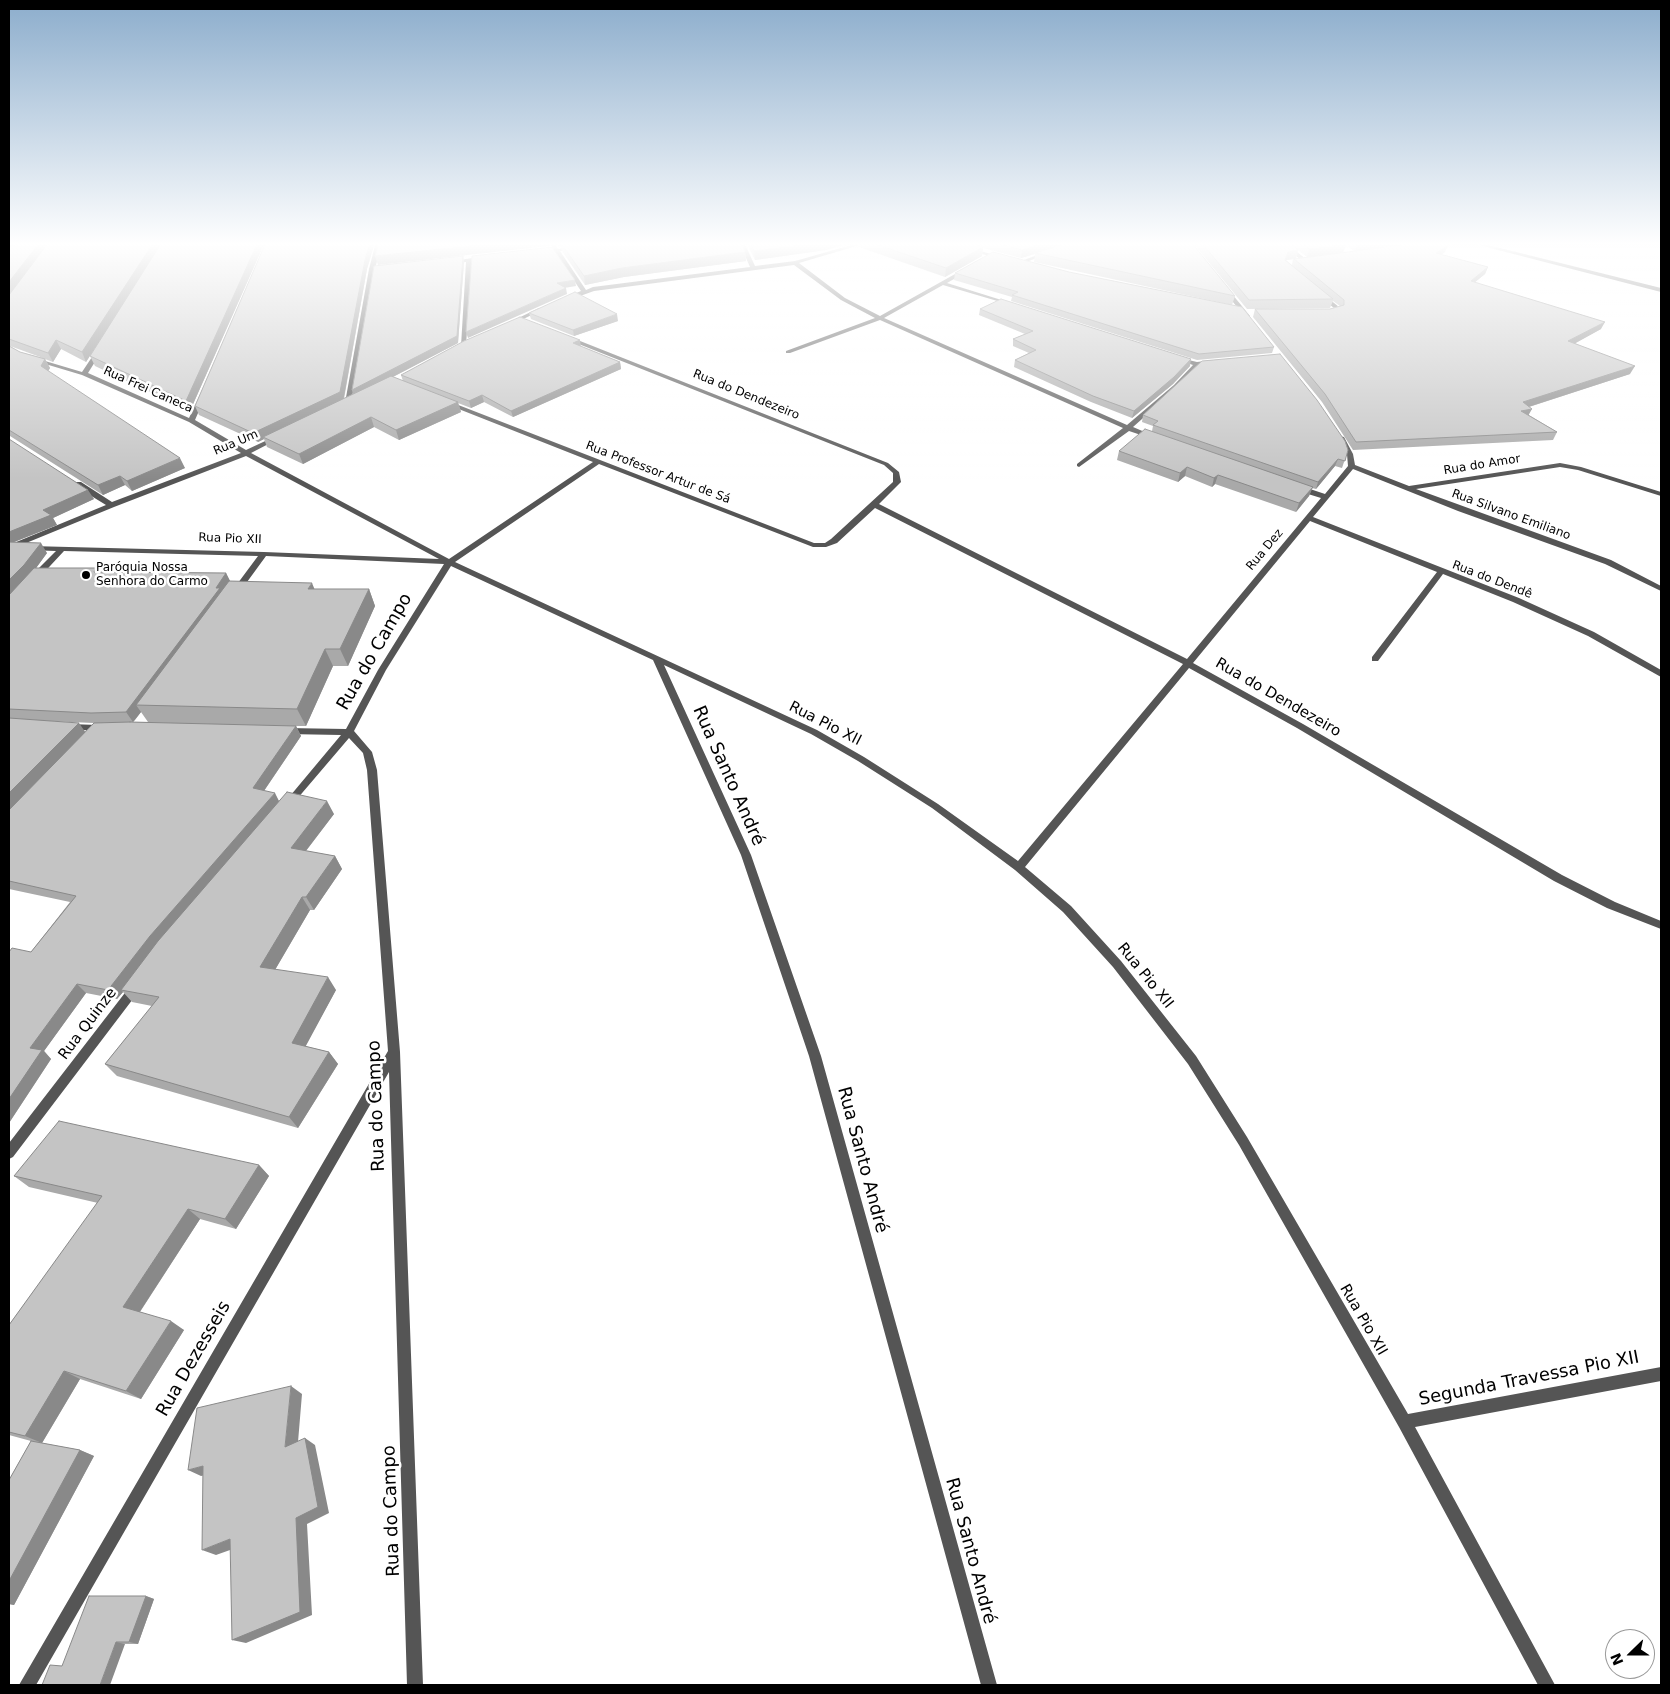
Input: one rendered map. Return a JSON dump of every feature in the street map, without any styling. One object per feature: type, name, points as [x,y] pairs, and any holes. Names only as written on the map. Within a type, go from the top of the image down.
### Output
[{"type":"street","points":[[348,403],[363,321]]},
{"type":"street","points":[[463,345],[465,321]]},
{"type":"street","points":[[504,326],[514,321]]},
{"type":"street","points":[[788,352],[872,321]]},
{"type":"street","points":[[887,321],[1128,428],[1156,438]]},
{"type":"street","name":"Rua do Dendezeiro","points":[[557,333],[886,464],[896,472],[897,482]]},
{"type":"street","points":[[84,374],[105,341]]},
{"type":"street","points":[[454,350],[471,341]]},
{"type":"street","points":[[1168,355],[1197,364],[1221,362]]},
{"type":"street","name":"Rua Frei Caneca","points":[[28,358],[84,374],[191,421],[246,453]]},
{"type":"street","points":[[1079,465],[1128,428],[1176,386],[1197,364]]},
{"type":"street","points":[[191,421],[203,394]]},
{"type":"street","points":[[340,407],[356,400]]},
{"type":"street","name":"Rua Professor Artur de Sá","points":[[440,400],[813,545],[826,545],[834,541],[897,482]]},
{"type":"street","points":[[1337,430],[1350,454],[1352,466]]},
{"type":"street","name":"Rua Um","points":[[9,548],[111,505],[246,453],[288,432]]},
{"type":"street","name":"Rua Pio XII","points":[[246,453],[449,562],[814,732],[861,759],[934,806],[1019,867],[1067,909],[1117,964],[1192,1060],[1243,1141],[1404,1422],[1547,1685]]},
{"type":"street","points":[[449,562],[598,462]]},
{"type":"street","name":"Rua Silvano Emiliano","points":[[1352,466],[1461,509],[1608,562],[1661,589]]},
{"type":"street","name":"Rua Dez","points":[[1019,867],[1352,466]]},
{"type":"street","name":"Rua do Amor","points":[[1408,488],[1560,466],[1579,468],[1661,494]]},
{"type":"street","points":[[70,479],[111,505]]},
{"type":"street","points":[[1288,484],[1325,497]]},
{"type":"street","name":"Rua do Dendezeiro","points":[[874,505],[1189,664],[1300,726],[1558,878],[1611,905],[1661,925]]},
{"type":"street","name":"Rua do Dendê","points":[[1308,518],[1516,600],[1591,634],[1661,674]]},
{"type":"street","name":"Rua Pio XII","points":[[9,548],[264,554],[449,562]]},
{"type":"street","points":[[29,583],[63,548]]},
{"type":"street","points":[[229,601],[264,554]]},
{"type":"street","name":"Rua do Campo","points":[[415,1685],[394,1052],[372,770],[367,752],[349,732],[382,670],[449,562]]},
{"type":"street","points":[[1375,659],[1442,572]]},
{"type":"street","name":"Rua Santo André","points":[[656,660],[746,855],[815,1056],[989,1685]]},
{"type":"street","points":[[58,726],[99,731]]},
{"type":"street","points":[[279,731],[349,732]]},
{"type":"street","points":[[278,815],[349,732]]},
{"type":"street","name":"Rua Quinze","points":[[9,1153],[140,982]]},
{"type":"street","name":"Rua Dezesseis","points":[[26,1685],[394,1052]]},
{"type":"street","name":"Segunda Travessa Pio XII","points":[[1404,1422],[1661,1374]]},
{"type":"building","points":[[9,321],[102,321],[82,352],[56,340],[48,353],[9,339]]},
{"type":"building","points":[[112,321],[222,321],[186,401],[90,356]]},
{"type":"building","points":[[232,321],[353,321],[340,392],[253,433],[195,406]]},
{"type":"building","points":[[364,321],[458,321],[457,336],[352,390]]},
{"type":"building","points":[[467,321],[491,321],[466,332]]},
{"type":"building","points":[[511,321],[531,321],[580,340],[573,343],[620,362],[511,411],[482,395],[469,401],[401,375],[464,341]]},
{"type":"building","points":[[550,321],[598,321],[573,330]]},
{"type":"building","points":[[1009,321],[1071,321],[1191,359],[1174,377],[1134,411],[1093,396],[1015,360],[1036,350],[1013,339],[1033,331]]},
{"type":"building","points":[[1095,321],[1253,321],[1274,347],[1199,354]]},
{"type":"building","points":[[1265,321],[1602,321],[1605,322],[1568,341],[1635,366],[1523,402],[1532,409],[1521,411],[1557,432],[1356,442],[1325,394]]},
{"type":"building","points":[[9,346],[20,352],[45,359],[41,366],[180,458],[127,481],[120,476],[98,485],[9,430]]},
{"type":"building","points":[[1280,354],[1317,400],[1345,441],[1348,450],[1345,461],[1338,459],[1318,482],[1153,425],[1158,421],[1143,415],[1202,361]]},
{"type":"building","points":[[391,376],[458,402],[396,430],[371,417],[299,454],[263,437]]},
{"type":"building","points":[[1145,429],[1313,487],[1299,503],[1218,475],[1214,478],[1187,467],[1180,473],[1119,451]]},
{"type":"building","points":[[9,439],[88,490],[43,510],[51,515],[9,532]]},
{"type":"building","points":[[9,542],[41,543],[24,565],[9,580]]},
{"type":"building","points":[[34,568],[96,568],[94,572],[226,573],[216,588],[220,588],[126,712],[91,713],[9,709],[9,595]]},
{"type":"building","points":[[229,581],[312,583],[308,589],[369,589],[340,649],[325,649],[297,709],[136,705]]},
{"type":"building","points":[[9,718],[79,723],[9,793]]},
{"type":"building","points":[[130,722],[296,726],[253,788],[275,793],[150,936],[108,990],[77,984],[30,1048],[42,1050],[9,1099],[9,952],[12,948],[31,952],[76,896],[9,881],[9,810],[94,723]]},
{"type":"building","points":[[287,792],[327,801],[291,848],[335,856],[306,897],[302,897],[260,967],[328,977],[292,1043],[329,1052],[289,1117],[105,1064],[159,997],[121,990],[158,941]]},
{"type":"building","points":[[59,1121],[259,1165],[225,1219],[188,1209],[123,1307],[171,1321],[126,1391],[64,1371],[25,1436],[9,1432],[9,1325],[102,1196],[14,1176]]},
{"type":"building","points":[[291,1386],[285,1447],[305,1438],[318,1507],[296,1518],[300,1612],[232,1640],[230,1539],[202,1550],[203,1466],[188,1470],[197,1408]]},
{"type":"building","points":[[31,1441],[80,1450],[9,1581],[9,1480]]},
{"type":"building","points":[[89,1596],[146,1596],[129,1642],[116,1642],[100,1685],[42,1685],[50,1665],[62,1666]]},
{"type":"place","name":"Paróquia Nossa Senhora do Carmo","points":[[86,575]]}]
